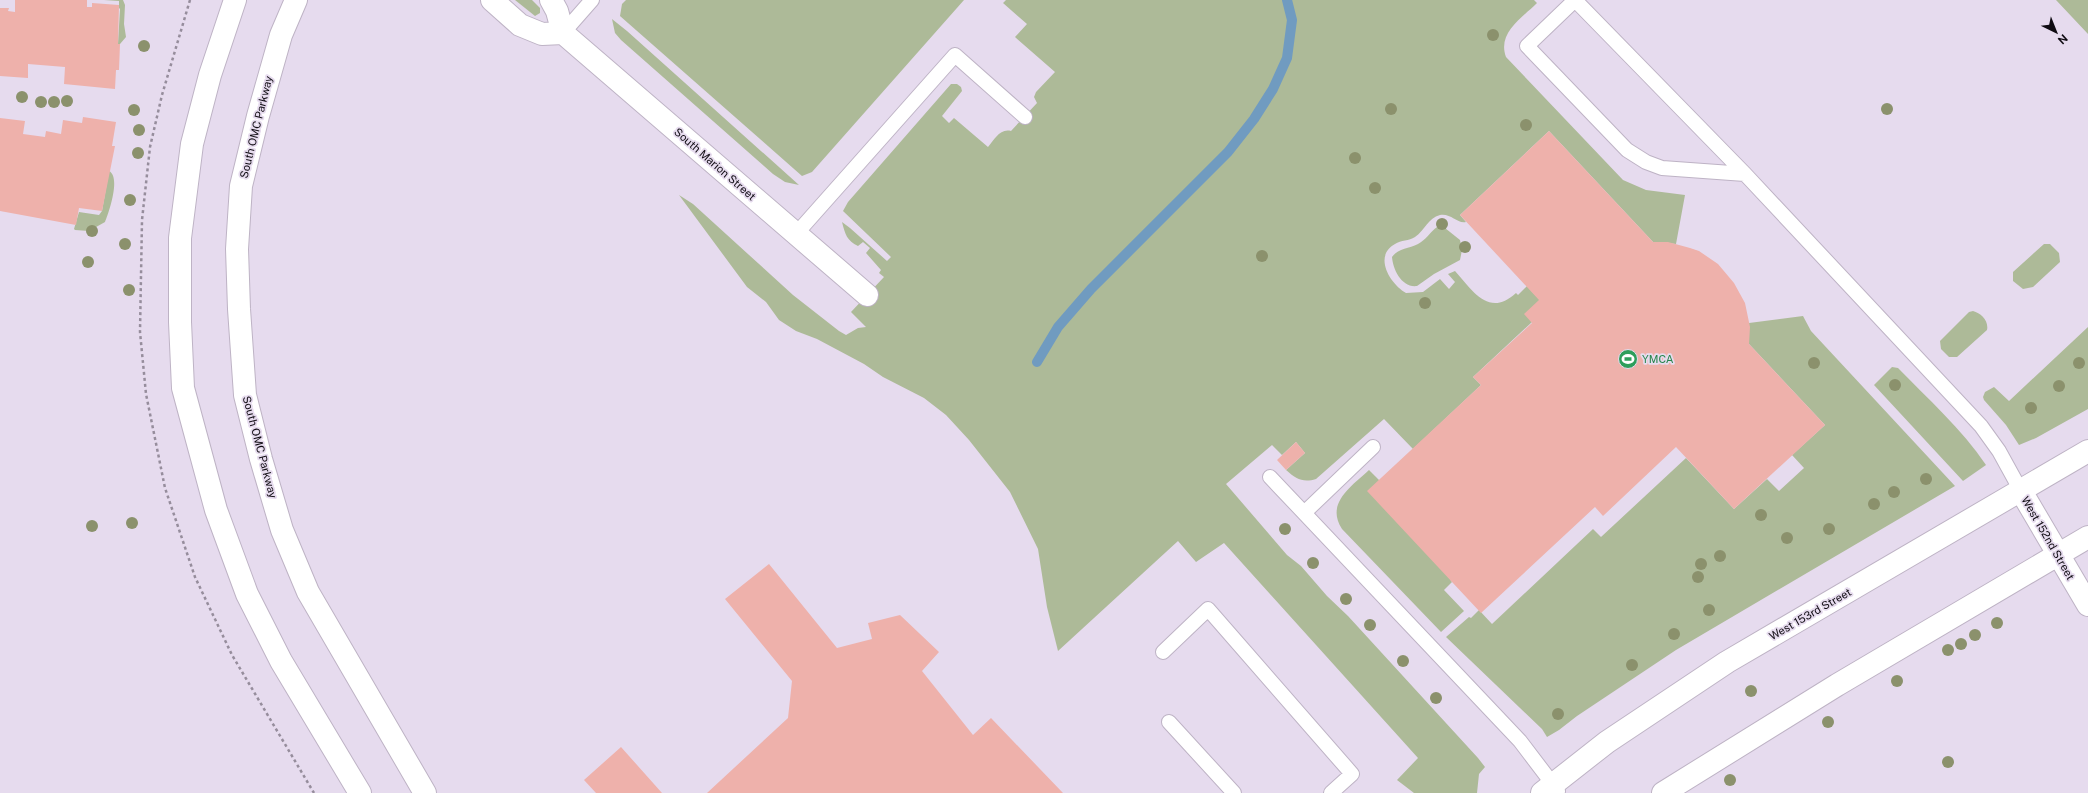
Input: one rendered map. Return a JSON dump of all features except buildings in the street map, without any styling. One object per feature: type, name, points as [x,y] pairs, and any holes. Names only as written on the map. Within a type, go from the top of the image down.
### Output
[{"type":"street","points":[[235,0],[210,75],[192,144],[180,238],[180,322],[183,388],[216,510],[247,594],[281,661],[360,793]]},
{"type":"street","name":"South OMC Parkway","points":[[296,0],[281,35],[258,116],[241,186],[237,249],[239,308],[245,395],[261,459],[282,530],[308,592],[426,793]]},
{"type":"street","points":[[492,0],[520,24],[542,34],[563,33],[557,11],[551,0]]},
{"type":"street","name":"South Marion Street","points":[[563,33],[867,295]]},
{"type":"street","name":"West 153rd Street","points":[[1552,790],[1607,742],[1727,662],[2088,451]]},
{"type":"street","name":"West 152nd Street","points":[[2021,491],[2088,605]]},
{"type":"street","points":[[1663,793],[1836,685],[2088,537]]},
{"type":"lane","points":[[563,33],[592,0]]},
{"type":"lane","points":[[1745,174],[1662,168],[1646,162],[1627,150],[1527,46],[1575,0],[1745,174],[1981,426],[1999,451],[2021,491]]},
{"type":"lane","points":[[796,234],[955,55],[1024,117]]},
{"type":"lane","points":[[1304,512],[1374,447]]},
{"type":"lane","points":[[1270,477],[1520,741],[1552,790]]},
{"type":"lane","points":[[1162,652],[1208,609],[1352,774],[1331,793]]},
{"type":"lane","points":[[1169,722],[1234,793]]},
{"type":"green space","points":[[104,0],[123,0],[125,5],[124,24],[126,37],[120,44],[118,44],[119,1]]},
{"type":"green space","points":[[515,0],[532,0],[540,8],[540,13],[535,16]]},
{"type":"green space","points":[[626,0],[964,0],[812,172],[802,176],[620,16],[622,4]]},
{"type":"green space","points":[[1006,0],[1534,0],[1537,3],[1518,20],[1508,33],[1504,48],[1506,57],[1623,180],[1646,190],[1685,195],[1676,244],[1653,242],[1549,131],[1460,215],[1466,222],[1440,215],[1429,221],[1415,237],[1395,244],[1388,249],[1385,255],[1386,270],[1394,283],[1406,293],[1423,292],[1440,279],[1449,289],[1455,282],[1448,274],[1455,271],[1482,299],[1498,303],[1506,300],[1516,293],[1518,295],[1527,286],[1547,308],[1473,377],[1481,385],[1413,449],[1384,419],[1316,479],[1307,481],[1303,480],[1293,476],[1286,470],[1305,453],[1296,442],[1282,455],[1272,445],[1226,484],[1287,555],[1301,566],[1327,596],[1348,616],[1478,758],[1485,767],[1479,774],[1477,793],[1414,793],[1397,780],[1418,758],[1224,543],[1196,562],[1178,541],[1058,651],[1047,607],[1038,549],[1010,492],[969,440],[946,415],[924,398],[883,377],[864,364],[817,339],[796,331],[779,320],[766,302],[747,287],[679,195],[693,204],[793,295],[839,331],[846,335],[858,328],[866,327],[851,312],[884,277],[879,273],[881,270],[866,253],[870,248],[863,242],[858,246],[851,242],[845,234],[842,222],[887,261],[891,257],[843,211],[848,202],[951,84],[957,84],[961,87],[962,91],[942,116],[949,123],[954,118],[988,147],[1000,133],[1004,131],[1011,131],[1037,103],[1034,97],[1036,92],[1055,72],[1015,37],[1027,24],[1003,3]]},
{"type":"green space","points":[[2056,0],[2088,0],[2088,34]]},
{"type":"green space","points":[[612,19],[799,185],[785,182],[773,174],[621,40],[615,33]]},
{"type":"green space","points":[[109,171],[114,180],[114,187],[105,222],[89,231],[75,230],[79,212],[99,215],[102,211]]},
{"type":"green space","points":[[1437,227],[1445,228],[1460,240],[1462,250],[1460,260],[1434,274],[1417,286],[1407,284],[1396,272],[1392,257],[1400,250],[1415,246],[1421,242]]},
{"type":"green space","points":[[2044,244],[2050,244],[2059,253],[2060,262],[2033,287],[2023,289],[2013,281],[2013,272]]},
{"type":"green space","points":[[1973,311],[1984,318],[1987,324],[1987,330],[1957,357],[1949,357],[1941,349],[1940,341],[1969,312]]},
{"type":"green space","points":[[1803,316],[1811,331],[1955,486],[1676,650],[1547,737],[1542,729],[1446,637],[1479,610],[1492,624],[1593,529],[1601,537],[1686,458],[1734,509],[1767,479],[1779,491],[1804,468],[1792,455],[1825,425],[1749,344],[1749,323]]},
{"type":"green space","points":[[2088,327],[2088,409],[2036,438],[2019,445],[2006,425],[1984,400],[1983,397],[1985,392],[1994,387],[2009,401]]},
{"type":"green space","points":[[1892,367],[1898,368],[1944,415],[1977,452],[1986,465],[1963,481],[1874,385]]},
{"type":"green space","points":[[1369,470],[1379,480],[1452,582],[1444,590],[1464,611],[1441,632],[1342,529],[1338,520],[1337,511],[1343,496]]},
{"type":"waterway","points":[[1037,362],[1058,327],[1091,289],[1228,152],[1254,119],[1273,89],[1287,58],[1292,20],[1287,0]]},
{"type":"place","name":"YMCA","points":[[1628,359]]}]
